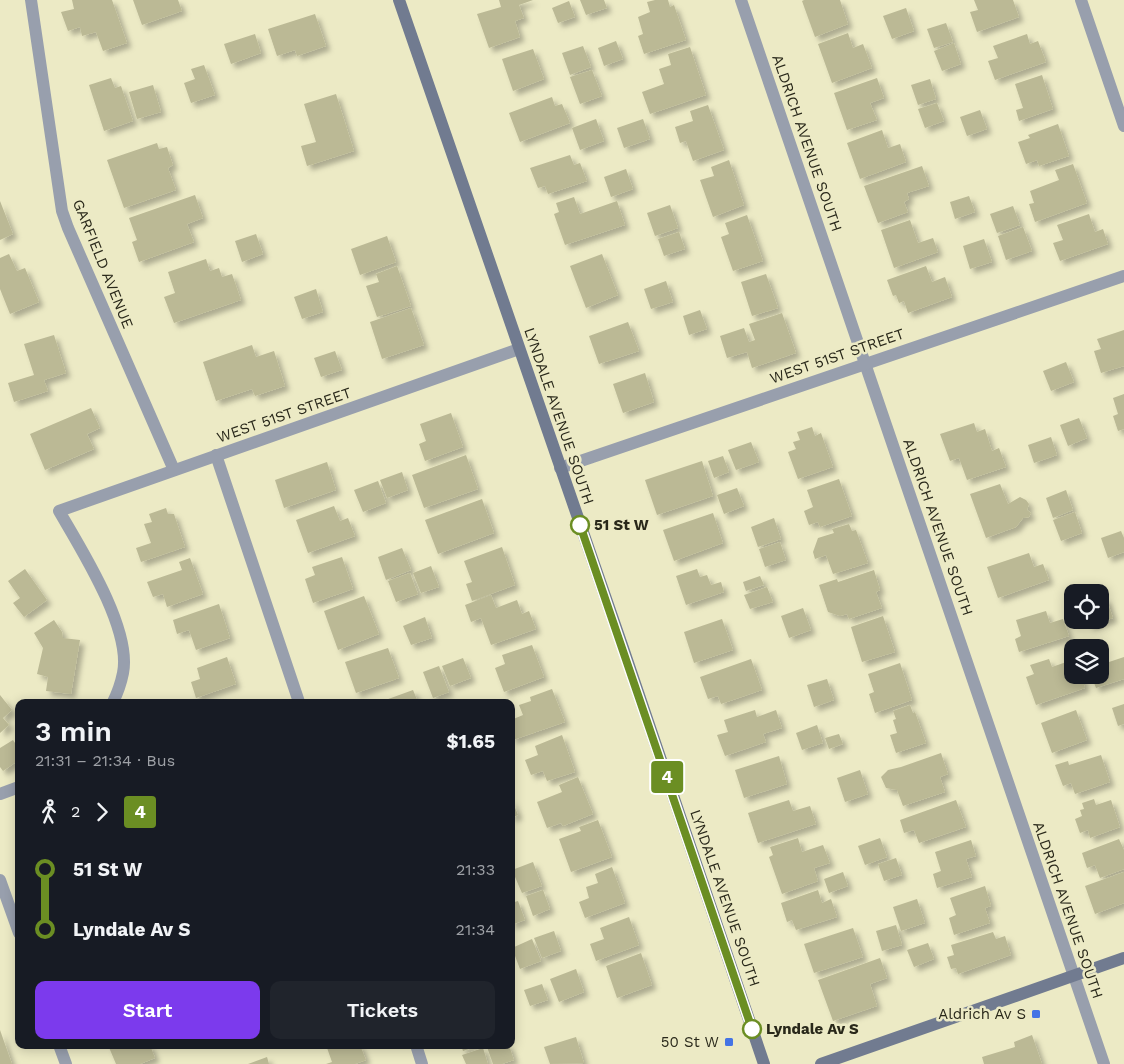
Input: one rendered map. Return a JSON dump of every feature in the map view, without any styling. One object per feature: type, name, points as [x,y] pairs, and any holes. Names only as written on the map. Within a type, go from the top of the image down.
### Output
[{"type":"main road","name":"LYNDALE AVENUE SOUTH","points":[[401,2],[518,350],[764,1064]]},
{"type":"main road","points":[[821,1064],[1124,958]]},
{"type":"street","name":"GARFIELD AVENUE","points":[[31,0],[62,211],[174,470]]},
{"type":"street","name":"ALDRICH AVENUE SOUTH","points":[[741,0],[1104,1064]]},
{"type":"street","points":[[1080,0],[1124,126]]},
{"type":"street","name":"WEST 51ST STREET","points":[[560,468],[1124,276]]},
{"type":"street","name":"WEST 51ST STREET","points":[[114,699],[123,672],[122,650],[117,623],[92,568],[59,511],[518,350]]},
{"type":"street","points":[[216,455],[298,699]]},
{"type":"street","points":[[0,794],[15,788]]},
{"type":"street","points":[[0,880],[15,922]]},
{"type":"street","points":[[60,1049],[66,1064]]},
{"type":"street","points":[[417,1049],[422,1064]]},
{"type":"building","points":[[72,0],[112,0],[127,43],[103,51],[96,32],[82,36],[80,27],[68,31],[61,12],[74,9]]},
{"type":"building","points":[[133,0],[178,0],[182,11],[142,25]]},
{"type":"building","points":[[499,0],[533,0],[519,5],[524,18],[515,21],[520,37],[489,48],[477,14],[501,7]]},
{"type":"building","points":[[580,0],[604,0],[607,8],[586,15]]},
{"type":"building","points":[[668,0],[670,7],[674,5],[686,40],[644,54],[638,36],[643,34],[638,17],[650,12],[647,2]]},
{"type":"building","points":[[840,0],[848,24],[815,37],[802,1]]},
{"type":"building","points":[[974,0],[1013,0],[1019,17],[977,32],[970,12],[978,10]]},
{"type":"building","points":[[569,1],[575,17],[558,23],[552,8]]},
{"type":"building","points":[[906,8],[914,31],[892,39],[883,16]]},
{"type":"building","points":[[315,14],[326,46],[297,56],[295,50],[277,56],[268,29]]},
{"type":"building","points":[[946,23],[953,42],[934,48],[927,29]]},
{"type":"building","points":[[848,33],[853,48],[863,44],[872,68],[832,83],[818,44]]},
{"type":"building","points":[[255,34],[261,53],[231,64],[224,44]]},
{"type":"building","points":[[1027,34],[1030,44],[1038,41],[1046,62],[995,80],[988,61],[998,58],[993,46]]},
{"type":"building","points":[[616,41],[623,59],[604,66],[598,48]]},
{"type":"building","points":[[954,43],[961,64],[942,71],[934,51]]},
{"type":"building","points":[[583,46],[591,67],[570,75],[562,53]]},
{"type":"building","points":[[690,47],[706,95],[650,114],[642,92],[664,84],[659,69],[671,65],[668,54]]},
{"type":"building","points":[[533,49],[544,79],[513,91],[502,59]]},
{"type":"building","points":[[204,65],[215,95],[191,103],[184,83],[195,79],[191,69]]},
{"type":"building","points":[[592,70],[602,96],[580,104],[570,77]]},
{"type":"building","points":[[1042,75],[1053,109],[1019,121],[1016,110],[1023,108],[1015,84]]},
{"type":"building","points":[[111,78],[115,88],[121,86],[133,121],[104,131],[89,85]]},
{"type":"building","points":[[877,78],[884,98],[870,103],[877,120],[847,130],[834,93]]},
{"type":"building","points":[[930,79],[936,99],[918,105],[911,85]]},
{"type":"building","points":[[153,85],[161,112],[137,119],[129,92]]},
{"type":"building","points":[[336,94],[354,151],[307,166],[301,146],[316,142],[304,104]]},
{"type":"building","points":[[552,97],[555,106],[562,104],[570,123],[520,142],[509,113]]},
{"type":"building","points":[[937,103],[944,121],[925,128],[918,109]]},
{"type":"building","points":[[708,105],[724,150],[693,161],[686,141],[680,143],[675,127],[693,121],[690,111]]},
{"type":"building","points":[[980,110],[987,129],[967,136],[960,117]]},
{"type":"building","points":[[596,119],[604,141],[580,150],[572,128]]},
{"type":"building","points":[[643,119],[650,139],[624,148],[617,128]]},
{"type":"building","points":[[1058,124],[1069,156],[1039,166],[1037,160],[1026,164],[1018,142],[1030,138],[1028,135]]},
{"type":"building","points":[[882,130],[888,148],[900,144],[906,162],[860,179],[847,143]]},
{"type":"building","points":[[157,143],[159,149],[167,147],[173,165],[168,168],[176,190],[124,208],[107,160]]},
{"type":"building","points":[[570,155],[574,165],[580,163],[587,181],[548,194],[545,186],[538,188],[530,168]]},
{"type":"building","points":[[729,160],[744,205],[713,217],[700,180],[714,176],[711,167]]},
{"type":"building","points":[[1073,164],[1087,203],[1035,222],[1029,204],[1034,203],[1030,191],[1059,180],[1055,170]]},
{"type":"building","points":[[922,166],[929,186],[907,193],[909,199],[904,202],[908,212],[878,223],[864,186]]},
{"type":"building","points":[[626,169],[633,189],[611,197],[604,177]]},
{"type":"building","points":[[195,195],[203,218],[187,224],[194,242],[139,262],[132,242],[137,240],[129,218]]},
{"type":"building","points":[[969,196],[975,212],[955,219],[950,202]]},
{"type":"building","points":[[574,197],[580,214],[617,201],[625,225],[565,245],[554,214],[559,212],[556,203]]},
{"type":"building","points":[[0,201],[13,234],[0,240]]},
{"type":"building","points":[[670,205],[678,228],[655,236],[647,213]]},
{"type":"building","points":[[1013,206],[1020,225],[997,233],[990,214]]},
{"type":"building","points":[[1089,214],[1095,232],[1103,229],[1108,244],[1060,261],[1053,243],[1063,240],[1057,225]]},
{"type":"building","points":[[747,215],[763,261],[733,271],[721,237],[729,234],[725,223]]},
{"type":"building","points":[[910,220],[918,243],[933,238],[938,252],[894,268],[881,230]]},
{"type":"building","points":[[1023,227],[1032,251],[1006,260],[998,236]]},
{"type":"building","points":[[679,232],[685,249],[664,256],[658,239]]},
{"type":"building","points":[[256,234],[263,254],[242,262],[235,241]]},
{"type":"building","points":[[387,236],[396,262],[360,275],[351,249]]},
{"type":"building","points":[[984,239],[992,262],[970,269],[963,246]]},
{"type":"building","points":[[9,254],[17,271],[25,268],[39,302],[10,314],[0,289],[0,258]]},
{"type":"building","points":[[602,254],[618,295],[586,308],[570,266]]},
{"type":"building","points":[[206,259],[210,271],[219,268],[222,277],[232,274],[241,300],[174,323],[164,297],[175,293],[168,272]]},
{"type":"building","points":[[397,266],[411,306],[377,317],[366,286],[379,282],[376,274]]},
{"type":"building","points":[[926,266],[932,282],[945,277],[952,297],[908,313],[904,301],[899,303],[896,295],[893,296],[887,280]]},
{"type":"building","points":[[766,274],[778,308],[752,316],[741,282]]},
{"type":"building","points":[[666,281],[673,302],[651,309],[644,289]]},
{"type":"building","points":[[316,289],[323,312],[302,319],[294,297]]},
{"type":"building","points":[[411,308],[424,345],[382,359],[370,322]]},
{"type":"building","points":[[700,310],[707,329],[689,335],[683,316]]},
{"type":"building","points":[[782,313],[796,353],[752,368],[747,352],[727,358],[720,336],[744,328],[749,342],[755,340],[749,324]]},
{"type":"building","points":[[628,322],[639,351],[599,364],[589,336]]},
{"type":"building","points":[[1124,330],[1124,366],[1101,373],[1094,351],[1101,349],[1097,339]]},
{"type":"building","points":[[54,335],[66,373],[44,380],[48,391],[14,402],[8,383],[34,375],[24,344]]},
{"type":"building","points":[[252,345],[256,357],[274,351],[285,386],[255,396],[252,389],[216,401],[203,362]]},
{"type":"building","points":[[335,351],[342,370],[321,377],[314,358]]},
{"type":"building","points":[[1066,362],[1074,382],[1051,391],[1043,371]]},
{"type":"building","points":[[645,373],[654,402],[623,413],[613,384]]},
{"type":"building","points":[[1124,394],[1124,429],[1118,431],[1113,416],[1118,414],[1113,398]]},
{"type":"building","points":[[91,408],[100,428],[87,434],[94,449],[45,470],[30,434]]},
{"type":"building","points":[[451,413],[463,447],[425,461],[419,444],[426,441],[420,424]]},
{"type":"building","points":[[1079,418],[1087,438],[1068,446],[1060,425]]},
{"type":"building","points":[[974,423],[977,432],[985,429],[992,451],[999,448],[1006,467],[967,480],[959,458],[950,461],[940,434]]},
{"type":"building","points":[[812,427],[815,436],[821,433],[833,467],[798,479],[788,452],[796,449],[793,442],[800,440],[797,432]]},
{"type":"building","points":[[1051,437],[1057,455],[1034,463],[1028,445]]},
{"type":"building","points":[[751,442],[759,462],[736,470],[728,450]]},
{"type":"building","points":[[466,455],[478,489],[424,508],[412,475]]},
{"type":"building","points":[[723,456],[729,472],[714,478],[708,461]]},
{"type":"building","points":[[702,461],[713,496],[657,515],[645,480]]},
{"type":"building","points":[[327,462],[336,490],[284,508],[275,480]]},
{"type":"building","points":[[402,472],[408,490],[387,498],[380,480]]},
{"type":"building","points":[[839,479],[852,516],[820,527],[818,522],[809,525],[804,511],[813,507],[807,490]]},
{"type":"building","points":[[378,481],[386,503],[363,512],[354,490]]},
{"type":"building","points":[[1000,484],[1008,504],[1020,497],[1029,504],[1027,510],[1031,513],[1029,517],[1023,518],[1016,527],[986,538],[970,494]]},
{"type":"building","points":[[737,488],[744,506],[724,514],[717,495]]},
{"type":"building","points":[[1066,490],[1073,510],[1053,518],[1046,498]]},
{"type":"building","points":[[482,499],[494,533],[438,554],[425,520]]},
{"type":"building","points":[[334,506],[340,521],[348,518],[355,536],[308,553],[296,520]]},
{"type":"building","points":[[166,508],[168,514],[174,514],[185,547],[141,562],[136,548],[151,543],[144,524],[152,522],[149,514]]},
{"type":"building","points":[[1075,512],[1082,533],[1061,541],[1053,520]]},
{"type":"building","points":[[713,513],[723,543],[674,561],[663,530]]},
{"type":"building","points":[[774,518],[781,539],[758,547],[751,527]]},
{"type":"building","points":[[849,524],[852,531],[856,530],[868,563],[833,574],[826,555],[815,559],[813,552],[818,538],[834,533],[832,529]]},
{"type":"building","points":[[1121,531],[1124,538],[1124,552],[1108,558],[1101,538]]},
{"type":"building","points":[[780,542],[786,560],[765,567],[759,549]]},
{"type":"building","points":[[502,547],[515,585],[472,601],[466,584],[472,582],[464,561]]},
{"type":"building","points":[[402,548],[411,570],[386,580],[378,557]]},
{"type":"building","points":[[1029,553],[1034,567],[1043,564],[1049,580],[998,598],[987,567]]},
{"type":"building","points":[[342,557],[353,589],[313,603],[305,579],[315,575],[312,567]]},
{"type":"building","points":[[190,558],[203,594],[167,607],[163,594],[153,597],[147,582],[182,570],[179,562]]},
{"type":"building","points":[[431,566],[439,587],[421,593],[413,573]]},
{"type":"building","points":[[25,569],[47,600],[24,617],[13,603],[20,598],[8,581]]},
{"type":"building","points":[[697,569],[700,577],[707,575],[711,585],[721,582],[724,592],[686,605],[676,576]]},
{"type":"building","points":[[874,570],[880,590],[876,592],[882,608],[849,619],[847,614],[840,616],[828,612],[819,585],[837,579],[838,582]]},
{"type":"building","points":[[410,573],[418,594],[396,602],[388,581]]},
{"type":"building","points":[[760,576],[764,585],[746,591],[743,582]]},
{"type":"building","points":[[767,587],[773,602],[750,609],[744,595]]},
{"type":"building","points":[[491,595],[496,608],[517,600],[522,614],[529,611],[536,629],[491,645],[481,618],[471,622],[465,605]]},
{"type":"building","points":[[364,596],[379,634],[338,650],[324,611]]},
{"type":"building","points":[[219,604],[230,638],[196,650],[189,630],[177,634],[173,620]]},
{"type":"building","points":[[1109,607],[1113,618],[1109,619]]},
{"type":"building","points":[[803,608],[811,630],[789,638],[781,616]]},
{"type":"building","points":[[1046,611],[1050,623],[1063,619],[1064,629],[1067,629],[1069,636],[1019,652],[1015,639],[1021,636],[1016,620]]},
{"type":"building","points":[[883,616],[895,652],[862,662],[851,627]]},
{"type":"building","points":[[425,617],[432,638],[411,645],[403,626]]},
{"type":"building","points":[[722,619],[733,650],[694,663],[684,632]]},
{"type":"building","points":[[54,620],[62,632],[63,638],[80,640],[71,694],[46,691],[48,677],[37,674],[43,648],[34,633]]},
{"type":"building","points":[[532,645],[544,677],[504,692],[495,668],[505,664],[502,655]]},
{"type":"building","points":[[388,648],[399,678],[356,693],[345,662]]},
{"type":"building","points":[[227,657],[236,684],[196,698],[191,682],[200,679],[197,668]]},
{"type":"building","points":[[1124,657],[1124,679],[1109,684],[1109,662]]},
{"type":"building","points":[[463,658],[471,678],[450,686],[442,666]]},
{"type":"building","points":[[751,659],[762,690],[721,704],[718,696],[708,699],[700,677]]},
{"type":"building","points":[[1049,659],[1052,667],[1064,663],[1064,684],[1084,684],[1085,688],[1036,705],[1026,677],[1034,674],[1030,665]]},
{"type":"building","points":[[900,663],[912,700],[875,713],[869,694],[874,692],[868,674]]},
{"type":"building","points":[[439,666],[449,692],[433,698],[423,672]]},
{"type":"building","points":[[827,679],[834,700],[814,707],[807,685]]},
{"type":"building","points":[[1094,684],[1108,684],[1096,688]]},
{"type":"building","points":[[552,689],[565,722],[515,739],[515,718],[523,715],[519,705],[531,701],[530,697]]},
{"type":"building","points":[[413,690],[417,699],[388,699]]},
{"type":"building","points":[[0,695],[12,710],[3,718],[9,725],[0,733]]},
{"type":"building","points":[[1124,704],[1124,724],[1118,726],[1112,708]]},
{"type":"building","points":[[910,705],[913,713],[915,712],[926,743],[896,753],[890,735],[897,733],[893,720],[896,719],[893,711]]},
{"type":"building","points":[[755,710],[757,717],[776,710],[782,728],[763,734],[766,742],[725,756],[717,735],[728,732],[724,720]]},
{"type":"building","points":[[1076,710],[1087,740],[1052,753],[1041,723]]},
{"type":"building","points":[[817,725],[823,743],[802,750],[796,733]]},
{"type":"building","points":[[839,734],[843,744],[829,749],[825,738]]},
{"type":"building","points":[[562,735],[575,772],[547,781],[543,771],[531,775],[525,760],[538,755],[535,746]]},
{"type":"building","points":[[13,740],[15,743],[15,763],[3,771],[0,767],[0,748]]},
{"type":"building","points":[[941,753],[948,774],[940,777],[945,792],[903,806],[897,790],[886,788],[881,777],[888,770]]},
{"type":"building","points":[[1101,755],[1110,782],[1075,794],[1071,783],[1063,786],[1055,765],[1068,761],[1069,765]]},
{"type":"building","points":[[779,756],[787,784],[744,798],[735,770]]},
{"type":"building","points":[[860,770],[868,794],[845,802],[837,778]]},
{"type":"building","points":[[578,777],[593,814],[563,826],[561,823],[547,828],[537,802],[562,792],[559,785]]},
{"type":"building","points":[[1094,799],[1096,805],[1111,800],[1120,827],[1090,838],[1088,830],[1080,833],[1075,819],[1082,816],[1080,810],[1084,809],[1082,803]]},
{"type":"building","points":[[789,800],[793,811],[810,806],[816,824],[758,843],[748,813]]},
{"type":"building","points":[[956,800],[966,827],[919,843],[914,830],[904,833],[900,820]]},
{"type":"building","points":[[598,820],[612,857],[571,872],[559,839],[581,831],[579,827]]},
{"type":"building","points":[[798,838],[802,852],[823,845],[830,863],[814,868],[818,881],[782,894],[769,857],[773,855],[770,847]]},
{"type":"building","points":[[880,838],[887,857],[865,865],[858,846]]},
{"type":"building","points":[[1119,839],[1124,850],[1124,869],[1100,878],[1095,865],[1087,868],[1082,853]]},
{"type":"building","points":[[971,840],[976,856],[966,859],[972,877],[937,888],[933,874],[941,871],[935,852]]},
{"type":"building","points":[[896,858],[902,875],[884,881],[878,864]]},
{"type":"building","points":[[533,862],[542,886],[522,893],[515,877],[515,869]]},
{"type":"building","points":[[612,867],[625,903],[585,918],[579,902],[589,898],[586,887],[598,883],[595,874]]},
{"type":"building","points":[[843,872],[848,886],[829,893],[824,879]]},
{"type":"building","points":[[1124,872],[1124,903],[1095,914],[1085,886]]},
{"type":"building","points":[[985,886],[991,906],[985,908],[990,923],[954,935],[949,918],[956,915],[950,898]]},
{"type":"building","points":[[543,890],[550,909],[533,916],[526,896]]},
{"type":"building","points":[[818,890],[822,903],[831,899],[837,917],[796,930],[792,920],[787,922],[781,903]]},
{"type":"building","points":[[917,899],[925,923],[901,931],[893,907]]},
{"type":"building","points":[[518,901],[525,920],[515,924],[515,902]]},
{"type":"building","points":[[629,917],[639,945],[596,961],[590,944],[604,939],[600,928]]},
{"type":"building","points":[[896,925],[902,945],[882,951],[876,931]]},
{"type":"building","points":[[853,928],[863,957],[814,973],[804,944]]},
{"type":"building","points":[[554,931],[561,951],[542,958],[534,938]]},
{"type":"building","points":[[993,932],[996,939],[1005,936],[1011,955],[958,974],[956,968],[951,969],[947,957],[954,955],[951,945]]},
{"type":"building","points":[[532,939],[541,961],[520,969],[515,956],[515,947]]},
{"type":"building","points":[[928,943],[934,959],[914,967],[907,950]]},
{"type":"building","points":[[641,953],[652,985],[617,998],[606,966]]},
{"type":"building","points":[[880,958],[887,978],[870,984],[877,1006],[833,1021],[818,980]]},
{"type":"building","points":[[576,969],[584,992],[559,1002],[550,979]]},
{"type":"building","points":[[542,984],[548,1000],[530,1006],[524,990]]},
{"type":"building","points":[[0,1030],[12,1064],[0,1064]]},
{"type":"building","points":[[1032,1035],[1042,1064],[984,1064],[982,1057],[1015,1047],[1014,1042]]},
{"type":"building","points":[[576,1037],[584,1063],[550,1064],[544,1047]]},
{"type":"building","points":[[110,1049],[152,1049],[155,1058],[140,1064],[116,1064]]},
{"type":"building","points":[[327,1049],[362,1049],[366,1060],[355,1064],[326,1064],[332,1062]]},
{"type":"building","points":[[483,1049],[488,1064],[466,1064],[462,1055]]},
{"type":"building","points":[[488,1049],[510,1049],[514,1060],[502,1064],[493,1064]]},
{"type":"building","points":[[267,1057],[269,1064],[248,1064]]},
{"type":"bus line","name":"4","points":[[580,525],[752,1029]]},
{"type":"place","name":"51 St W","points":[[580,525]]},
{"type":"place","name":"Aldrich Av S","points":[[1036,1014]]},
{"type":"place","name":"Lyndale Av S","points":[[752,1029]]},
{"type":"place","name":"50 St W","points":[[729,1042]]}]
